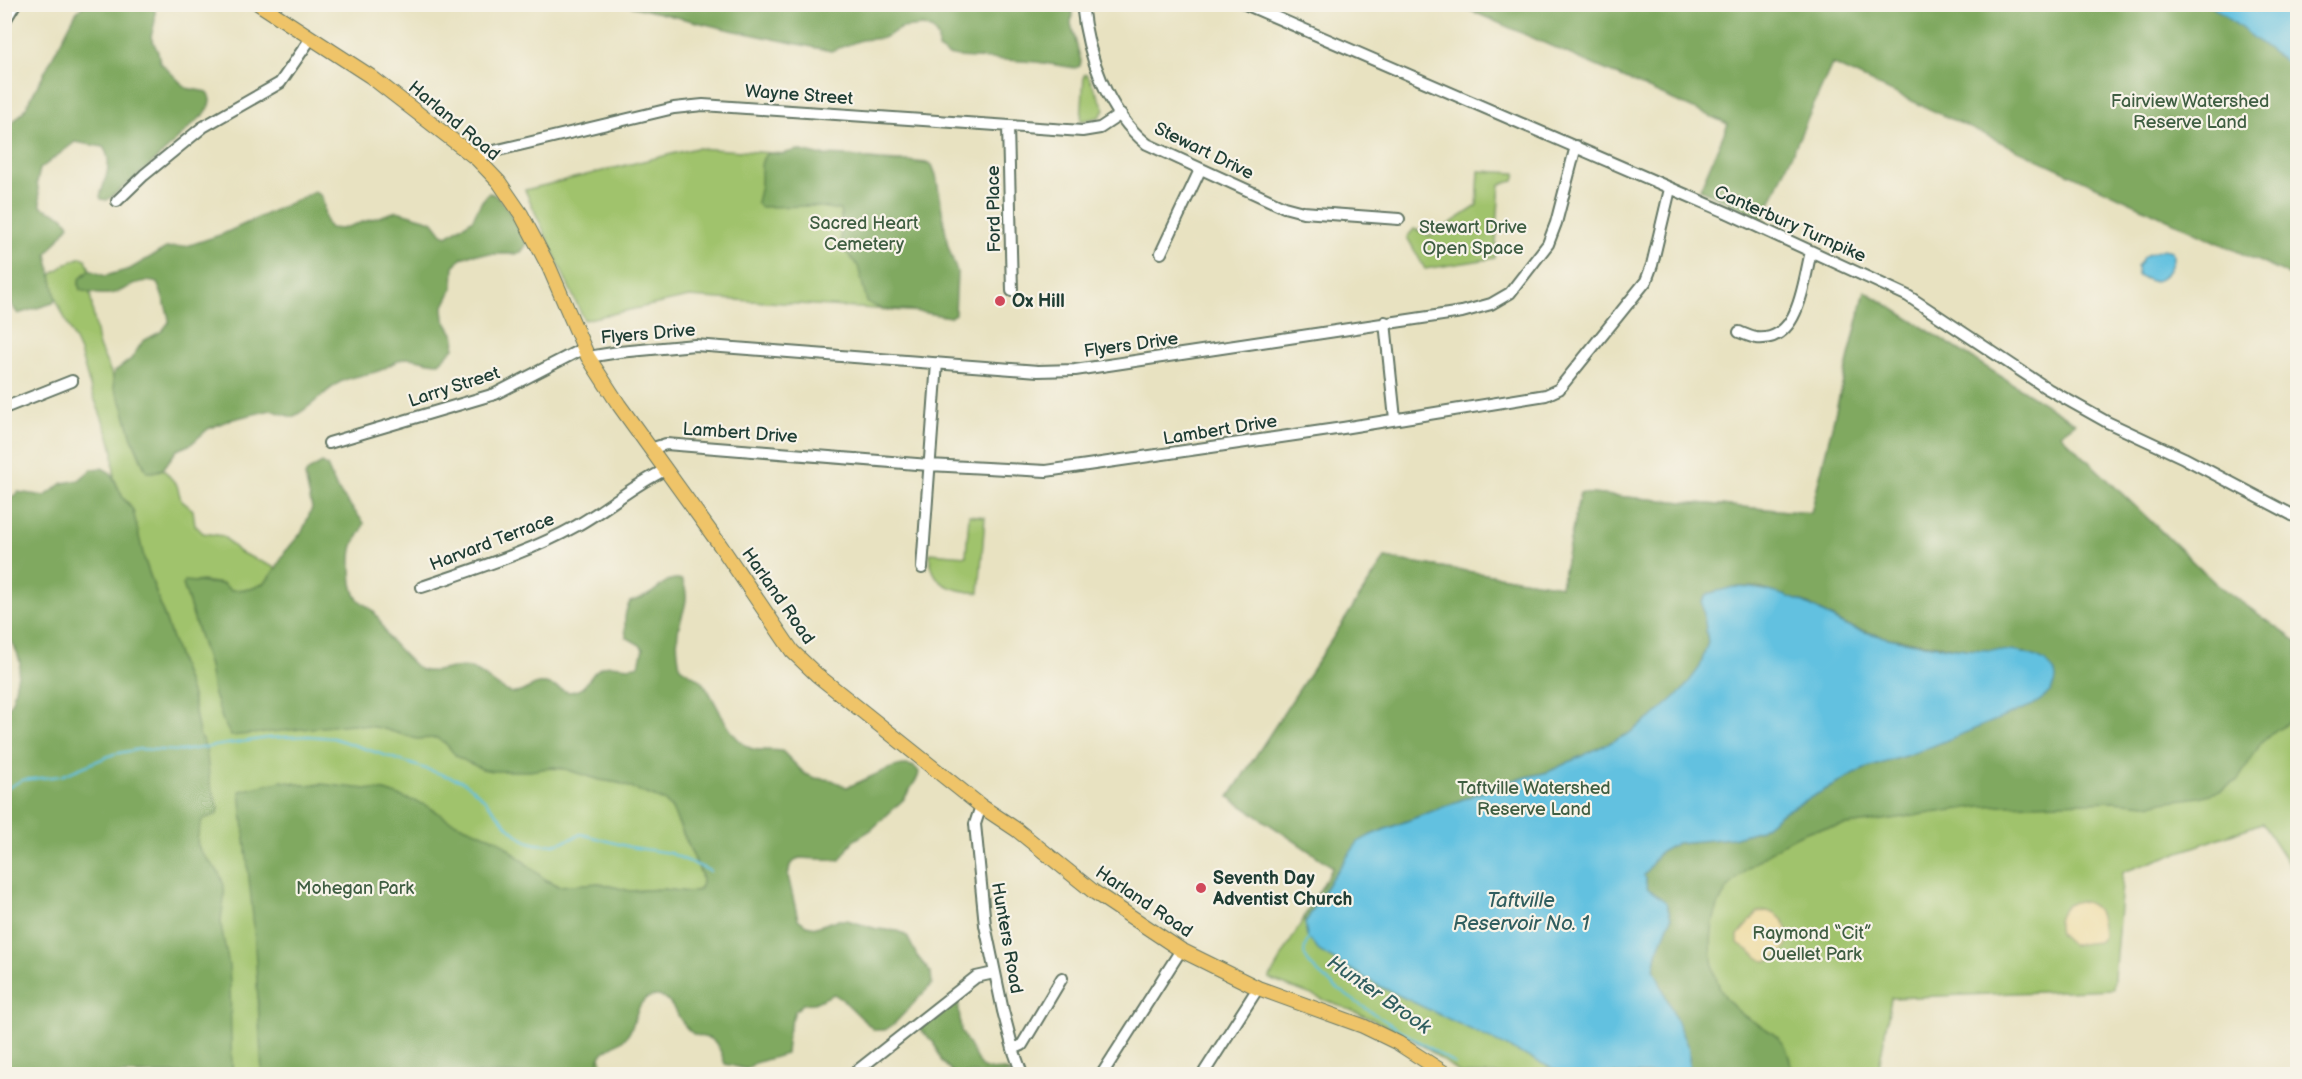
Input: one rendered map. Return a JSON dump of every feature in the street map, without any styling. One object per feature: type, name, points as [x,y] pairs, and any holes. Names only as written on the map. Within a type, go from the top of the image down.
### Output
[{"type":"main road","name":"Harland Road","points":[[259,4],[370,76],[477,159],[499,182],[521,214],[549,267],[586,353],[650,449],[792,651],[852,704],[981,806],[1017,831],[1094,892],[1180,950],[1258,988],[1372,1030],[1398,1043],[1446,1074]]},
{"type":"street","points":[[4,22],[15,4]]},
{"type":"street","name":"Stewart Drive","points":[[1082,4],[1087,43],[1096,72],[1134,133],[1147,144],[1284,207],[1303,212],[1399,219]]},
{"type":"street","name":"Canterbury Turnpike","points":[[1245,4],[1772,232],[1908,296],[2048,389],[2107,422],[2184,458],[2298,518]]},
{"type":"street","points":[[117,201],[144,175],[198,131],[280,82],[311,38]]},
{"type":"street","name":"Wayne Street","points":[[477,159],[490,152],[663,111],[703,105],[1082,131],[1100,128],[1121,114]]},
{"type":"street","name":"Ford Place","points":[[1008,126],[1012,291]]},
{"type":"street","name":"Flyers Drive","points":[[586,353],[695,345],[1038,371],[1075,370],[1462,312],[1491,304],[1510,293],[1548,244],[1556,223],[1576,146]]},
{"type":"street","points":[[1161,252],[1200,170]]},
{"type":"street","name":"Lambert Drive","points":[[650,449],[666,444],[929,465],[1068,470],[1546,395],[1559,389],[1646,281],[1670,189]]},
{"type":"street","points":[[1738,332],[1757,338],[1775,336],[1788,327],[1797,308],[1811,252]]},
{"type":"street","points":[[1385,322],[1395,419]]},
{"type":"street","name":"Larry Street","points":[[329,443],[495,394],[586,353]]},
{"type":"street","points":[[922,568],[937,363]]},
{"type":"street","points":[[4,408],[72,381]]},
{"type":"street","name":"Harvard Terrace","points":[[422,587],[534,547],[578,525],[644,480],[665,470]]},
{"type":"street","name":"Hunters Road","points":[[981,806],[975,824],[985,925],[994,973],[1013,1049],[1022,1074]]},
{"type":"street","points":[[1102,1074],[1180,950]]},
{"type":"street","points":[[853,1074],[976,977],[994,973]]},
{"type":"street","points":[[1013,1049],[1022,1045],[1062,978]]},
{"type":"street","points":[[1203,1074],[1258,988]]},
{"type":"green space","points":[[84,5],[155,5],[155,21],[151,37],[160,62],[186,88],[207,92],[210,102],[201,117],[149,166],[107,200],[101,199],[100,196],[108,164],[103,147],[75,142],[40,169],[37,182],[41,206],[63,217],[69,225],[47,254],[56,299],[53,303],[18,314],[5,297],[4,273],[11,256],[11,235],[5,206],[5,130],[24,111],[76,13]]},
{"type":"green space","points":[[626,5],[1073,5],[1071,24],[1081,61],[1080,66],[1075,68],[1037,62],[948,55],[938,49],[938,39],[933,30],[923,26],[901,28],[883,38],[861,40],[831,51]]},
{"type":"green space","name":"Fairview Watershed Reserve Land","points":[[1458,5],[2211,5],[2297,71],[2297,279],[1832,64],[1763,219],[1700,189],[1728,124]]},
{"type":"green space","points":[[1087,74],[1105,109],[1099,117],[1081,121],[1084,75]]},
{"type":"green space","name":"Sacred Heart Cemetery","points":[[696,148],[930,163],[952,314],[689,297],[584,320],[525,190]]},
{"type":"green space","points":[[797,150],[818,155],[850,156],[889,162],[909,161],[932,165],[936,175],[948,246],[957,272],[955,314],[950,317],[908,310],[881,309],[867,302],[858,266],[841,246],[840,210],[813,206],[760,207],[757,203],[761,185],[761,164],[764,157],[767,153],[782,154]]},
{"type":"green space","name":"Stewart Drive Open Space","points":[[1479,171],[1516,173],[1514,181],[1500,184],[1495,258],[1425,269],[1407,237],[1414,229],[1431,236],[1477,206]]},
{"type":"green space","points":[[314,192],[322,197],[325,218],[330,228],[341,229],[397,211],[432,221],[442,234],[447,236],[472,220],[489,193],[495,195],[506,206],[527,244],[521,252],[515,254],[472,254],[462,258],[454,266],[453,288],[443,308],[444,319],[455,337],[454,348],[439,363],[407,358],[376,372],[347,379],[292,417],[271,410],[229,420],[208,429],[191,444],[177,450],[163,469],[147,472],[114,388],[113,377],[114,372],[131,359],[143,341],[162,331],[169,322],[162,296],[157,283],[139,282],[114,293],[102,294],[80,290],[79,280],[90,270],[105,276],[130,269],[166,248],[187,246],[223,234]]},
{"type":"green space","name":"Mohegan Park","points":[[81,257],[86,259],[90,270],[80,278],[79,287],[80,290],[90,293],[98,344],[113,377],[132,438],[144,467],[158,471],[163,469],[177,485],[181,500],[193,510],[195,525],[203,533],[223,536],[239,552],[276,568],[265,583],[251,589],[231,590],[223,584],[202,581],[183,584],[209,666],[223,721],[355,697],[543,768],[565,769],[600,780],[619,783],[665,801],[672,809],[701,874],[702,883],[699,890],[689,892],[662,889],[630,891],[599,883],[562,887],[545,879],[574,983],[606,1074],[5,1074],[199,734],[192,696],[144,558],[130,505],[123,498],[114,478],[113,451],[109,436],[91,390],[80,352],[56,299],[51,275]]},
{"type":"green space","name":"Taftville Watershed Reserve Land","points":[[1865,291],[2075,423],[2060,434],[2216,584],[2297,642],[2297,877],[2262,823],[2123,872],[2113,989],[1891,998],[1878,1074],[1461,1074],[1415,1041],[1380,1023],[1269,979],[1333,867],[1229,797],[1385,558],[1561,586],[1580,493],[1811,513]]},
{"type":"green space","name":"Taftville Watershed Reserve Land","points":[[1865,291],[2075,423],[2060,434],[2216,584],[2297,642],[2297,717],[2277,729],[2261,743],[2238,780],[2220,791],[2200,797],[2146,804],[2113,801],[1982,806],[1812,830],[1766,855],[1734,881],[1720,902],[1712,930],[1712,960],[1720,987],[1727,999],[1737,1010],[1778,1037],[1785,1046],[1790,1058],[1791,1074],[1689,1074],[1689,1050],[1654,969],[1657,953],[1671,918],[1666,902],[1647,888],[1644,875],[1659,853],[1677,843],[1732,838],[1760,830],[1780,814],[1862,770],[1923,750],[2025,653],[1966,649],[1889,638],[1847,626],[1808,604],[1757,587],[1734,587],[1702,602],[1708,642],[1700,667],[1683,691],[1655,715],[1628,734],[1548,772],[1510,781],[1370,835],[1305,923],[1304,917],[1333,867],[1229,797],[1385,558],[1561,586],[1580,493],[1811,513]]},
{"type":"green space","points":[[322,463],[327,466],[337,489],[364,523],[351,552],[352,583],[355,595],[376,614],[389,639],[418,669],[433,671],[458,667],[470,668],[504,690],[513,693],[539,684],[573,692],[582,688],[596,671],[604,666],[639,665],[643,649],[626,637],[625,619],[628,606],[630,602],[648,595],[668,581],[677,579],[682,580],[686,594],[677,636],[680,667],[704,684],[724,720],[742,743],[754,749],[782,751],[805,774],[832,780],[846,787],[884,770],[905,765],[913,766],[919,772],[918,777],[904,799],[871,830],[853,841],[840,860],[799,858],[790,865],[788,876],[798,919],[806,925],[816,927],[837,920],[847,920],[877,929],[898,931],[907,936],[917,956],[931,973],[932,984],[894,1024],[885,1030],[874,1030],[834,994],[814,1003],[803,1004],[795,1011],[788,1032],[786,1054],[755,1063],[746,1069],[725,1064],[715,1042],[693,1034],[672,1006],[657,996],[644,1000],[630,1032],[601,1055],[598,1066],[601,1074],[262,1074],[254,927],[240,791],[282,781],[304,785],[321,784],[385,791],[426,805],[449,820],[498,840],[547,881],[557,886],[599,883],[630,891],[662,889],[689,892],[699,890],[702,883],[701,873],[672,809],[665,801],[619,783],[554,767],[530,771],[482,769],[457,757],[446,744],[437,738],[417,739],[380,728],[352,724],[231,736],[213,692],[209,666],[183,584],[184,581],[222,584],[231,590],[251,589],[265,583],[285,552],[302,532],[312,508],[305,476],[308,471]]},
{"type":"green space","points":[[102,468],[111,473],[123,498],[133,510],[144,558],[192,696],[199,734],[206,748],[210,784],[219,809],[216,815],[203,819],[197,842],[204,856],[221,876],[224,887],[221,923],[229,968],[233,1074],[5,1074],[4,717],[13,698],[20,665],[15,648],[5,633],[5,503],[18,492],[45,496],[63,483],[79,480],[92,469]]},
{"type":"green space","points":[[969,515],[985,517],[979,593],[960,591],[945,585],[934,573],[931,564],[930,553],[966,556]]},
{"type":"green space","points":[[955,999],[958,1000],[961,1031],[981,1067],[988,1070],[1005,1070],[1012,1074],[955,1074],[942,1062],[934,1043],[921,1030],[921,1025],[947,1008]]},
{"type":"sand","points":[[2079,901],[2091,905],[2098,913],[2103,937],[2098,942],[2072,945],[2059,933],[2058,922],[2061,912],[2068,905]]},
{"type":"sand","points":[[1767,911],[1784,921],[1788,938],[1782,953],[1764,961],[1738,943],[1738,935],[1758,912]]},
{"type":"water","points":[[2211,5],[2297,5],[2297,71]]},
{"type":"water","points":[[2163,249],[2172,251],[2173,255],[2171,266],[2165,275],[2152,281],[2138,275],[2137,267],[2144,256]]},
{"type":"water","name":"Taftville Reservoir No. 1","points":[[1734,587],[1753,588],[1781,594],[1813,607],[1848,627],[1888,638],[1936,646],[2020,652],[2031,655],[2048,664],[2056,676],[2056,682],[2044,697],[2033,705],[1923,750],[1862,770],[1780,814],[1760,830],[1732,838],[1677,843],[1659,853],[1644,875],[1647,888],[1666,902],[1671,918],[1657,953],[1654,969],[1689,1050],[1689,1074],[1564,1074],[1377,985],[1319,951],[1307,936],[1305,923],[1331,879],[1358,842],[1510,781],[1548,772],[1628,734],[1655,715],[1682,691],[1700,667],[1708,642],[1702,602],[1707,594]]},
{"type":"waterway","points":[[4,790],[22,780],[61,776],[114,754],[140,749],[181,751],[268,738],[308,736],[333,738],[462,781],[525,840],[540,845],[558,843],[581,834],[630,847],[670,853],[710,871]]},
{"type":"waterway","name":"Hunter Brook","points":[[1309,938],[1305,956],[1330,983],[1455,1064]]},
{"type":"place","name":"Ox Hill","points":[[1000,301]]},
{"type":"place","name":"Seventh Day Adventist Church","points":[[1201,888]]},
{"type":"park label","name":"Raymond “Cit” Ouellet Park","points":[[1812,943]]}]
